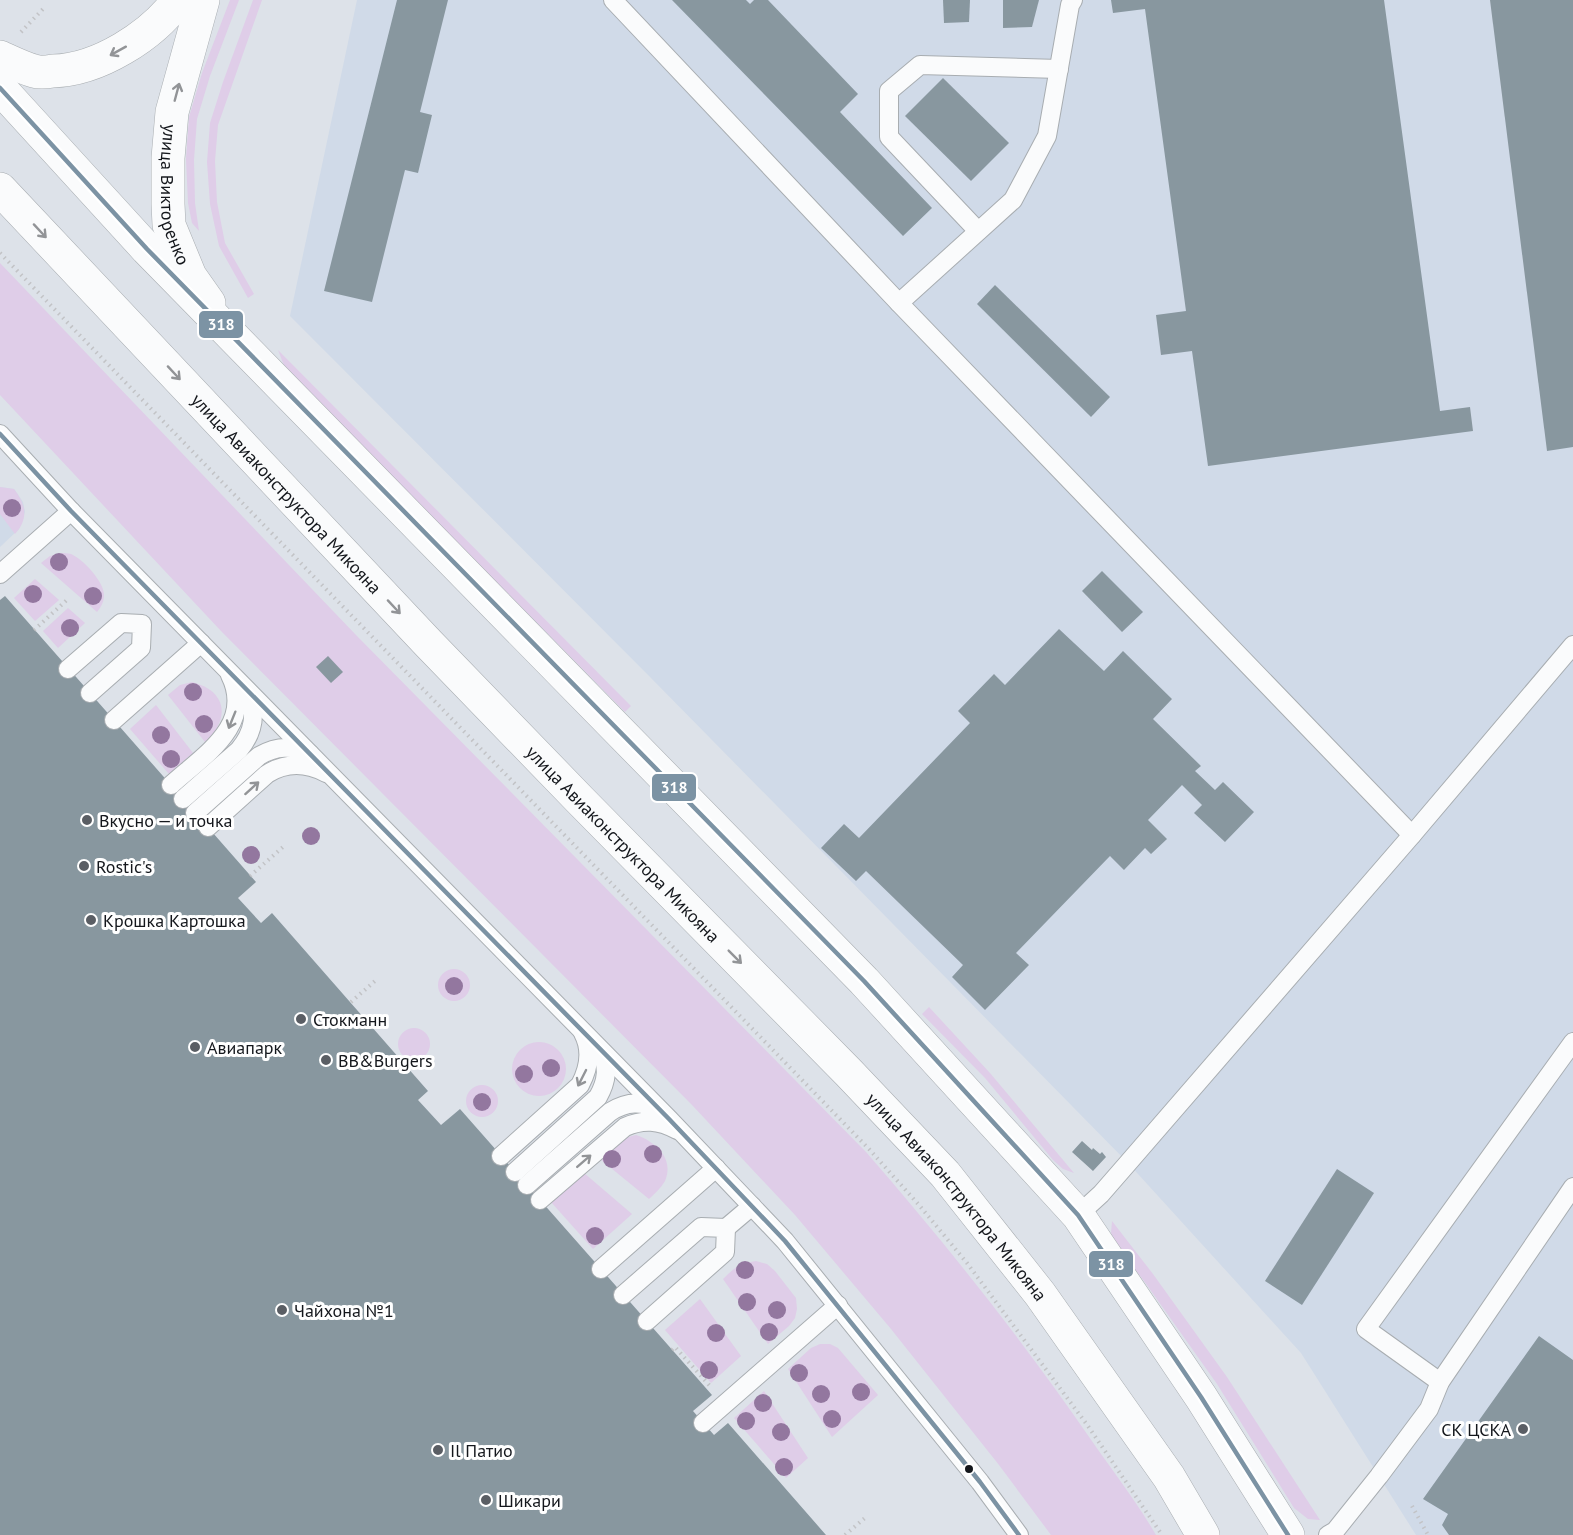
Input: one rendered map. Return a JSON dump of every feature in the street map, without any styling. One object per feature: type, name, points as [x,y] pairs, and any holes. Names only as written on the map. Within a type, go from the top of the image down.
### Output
[{"type":"street","points":[[8,47],[36,72],[64,71],[106,58],[147,32],[178,0]]},
{"type":"street","name":"улица Викторенко","points":[[203,0],[172,112],[168,158],[169,225],[190,276],[237,341]]},
{"type":"street","points":[[0,88],[147,249],[856,974],[1078,1215],[1201,1397],[1288,1535]]},
{"type":"street","name":"улица Авиаконструктора Микояна","points":[[0,189],[428,643],[945,1174],[1046,1304],[1169,1477],[1203,1535]]},
{"type":"lane","points":[[613,0],[899,303],[1412,835]]},
{"type":"lane","points":[[899,303],[1013,200],[1047,136],[1070,5],[1073,0]]},
{"type":"lane","points":[[978,231],[889,137],[889,91],[920,64],[1059,69]]},
{"type":"lane","points":[[0,434],[71,511],[688,1138],[785,1241],[980,1482],[1019,1535]]},
{"type":"lane","points":[[0,574],[71,511]]},
{"type":"lane","points":[[68,669],[121,622],[142,624],[164,606]]},
{"type":"lane","points":[[90,693],[141,648],[142,624]]},
{"type":"lane","points":[[114,720],[201,643]]},
{"type":"lane","points":[[1078,1215],[1101,1194],[1128,1163],[1573,645]]},
{"type":"lane","points":[[171,784],[218,742],[231,726],[235,716],[237,697],[235,686],[223,666]]},
{"type":"lane","points":[[183,799],[239,750],[250,734],[254,708],[249,693],[243,686]]},
{"type":"lane","points":[[315,759],[294,748],[281,747],[259,756],[201,820],[267,774],[285,766],[303,765],[334,778]]},
{"type":"lane","points":[[501,1156],[580,1085],[588,1067],[589,1058],[587,1040],[576,1024]]},
{"type":"lane","points":[[1440,1382],[1366,1329],[1573,1042]]},
{"type":"lane","points":[[596,1044],[606,1065],[606,1082],[598,1097],[521,1178],[617,1108],[633,1103],[648,1105],[669,1119]]},
{"type":"lane","points":[[540,1200],[616,1134],[633,1123],[652,1121],[662,1123],[688,1138]]},
{"type":"lane","points":[[601,1269],[716,1168]]},
{"type":"lane","points":[[1328,1535],[1335,1531],[1429,1409],[1440,1382],[1566,1204],[1573,1187]]},
{"type":"lane","points":[[624,1294],[701,1227],[726,1228],[752,1206]]},
{"type":"lane","points":[[647,1321],[725,1252],[726,1228]]},
{"type":"lane","points":[[703,1423],[838,1305]]},
{"type":"path","points":[[8,47],[43,9]]},
{"type":"path","points":[[0,253],[869,1149],[966,1263],[1088,1426],[1162,1535]]},
{"type":"path","points":[[34,630],[69,598]]},
{"type":"path","points":[[250,876],[283,847]]},
{"type":"path","points":[[351,1002],[375,981]]},
{"type":"path","points":[[672,1350],[675,1347],[712,1388],[708,1391]]},
{"type":"path","points":[[1412,1506],[1428,1535]]},
{"type":"path","points":[[845,1535],[866,1517]]},
{"type":"shaded area","points":[[230,0],[239,0],[210,76],[197,119],[194,160],[195,203],[199,231],[192,223],[188,203],[186,159],[189,117],[202,73]]},
{"type":"shaded area","points":[[253,0],[262,0],[218,125],[215,161],[217,202],[225,243],[254,294],[248,298],[219,246],[210,204],[207,162],[210,123]]},
{"type":"shaded area","points":[[357,0],[1573,0],[1573,1535],[1416,1535],[1301,1353],[1128,1163],[651,678],[290,316]]},
{"type":"shaded area","points":[[0,263],[356,635],[866,1152],[955,1258],[1012,1331],[1126,1489],[1156,1535],[1051,1535],[999,1465],[891,1329],[795,1215],[692,1105],[221,631],[0,395]]},
{"type":"shaded area","points":[[278,350],[631,706],[625,712],[285,368]]},
{"type":"shaded area","points":[[0,487],[14,489],[23,502],[25,512],[19,529],[0,547]]},
{"type":"shaded area","points":[[0,487],[14,489],[23,506],[24,517],[15,534],[0,514]]},
{"type":"shaded area","points":[[61,553],[71,554],[81,561],[101,584],[104,598],[97,612],[41,563],[50,556]]},
{"type":"shaded area","points":[[35,579],[59,600],[35,621],[14,598]]},
{"type":"shaded area","points":[[68,608],[85,623],[58,648],[43,631]]},
{"type":"shaded area","points":[[192,682],[213,692],[219,699],[221,707],[219,725],[205,742],[168,695],[180,685]]},
{"type":"shaded area","points":[[156,705],[193,753],[169,774],[130,729]]},
{"type":"shaded area","points":[[454,969],[465,974],[470,985],[465,996],[454,1001],[443,996],[438,985],[443,974]]},
{"type":"shaded area","points":[[929,1007],[990,1073],[1074,1173],[1063,1169],[1053,1160],[985,1078],[922,1014]]},
{"type":"shaded area","points":[[414,1028],[425,1033],[430,1044],[425,1055],[414,1060],[403,1055],[398,1044],[403,1033]]},
{"type":"shaded area","points":[[539,1042],[558,1050],[566,1069],[558,1088],[539,1096],[520,1088],[512,1069],[520,1050]]},
{"type":"shaded area","points":[[482,1085],[493,1090],[498,1101],[493,1112],[482,1117],[471,1112],[466,1101],[471,1090]]},
{"type":"shaded area","points":[[636,1135],[656,1146],[667,1165],[665,1181],[649,1199],[600,1159],[624,1138]]},
{"type":"shaded area","points":[[584,1173],[632,1214],[593,1249],[551,1202]]},
{"type":"shaded area","points":[[1112,1221],[1227,1377],[1320,1520],[1308,1519],[1294,1508],[1217,1384],[1144,1281],[1116,1246],[1111,1233]]},
{"type":"shaded area","points":[[756,1261],[767,1264],[775,1271],[796,1298],[795,1318],[768,1344],[723,1279],[738,1267]]},
{"type":"shaded area","points":[[700,1299],[741,1356],[711,1383],[665,1330]]},
{"type":"shaded area","points":[[820,1344],[830,1344],[838,1348],[878,1395],[832,1437],[788,1369],[811,1348]]},
{"type":"shaded area","points":[[764,1391],[808,1458],[786,1478],[734,1418]]},
{"type":"building","points":[[397,0],[448,0],[420,112],[432,115],[418,173],[405,170],[372,302],[324,291]]},
{"type":"building","points":[[672,0],[746,0],[750,4],[754,0],[768,0],[858,94],[840,112],[932,208],[903,236]]},
{"type":"building","points":[[943,0],[970,0],[969,22],[944,23]]},
{"type":"building","points":[[1003,0],[1039,0],[1032,27],[1003,28]]},
{"type":"building","points":[[1111,0],[1384,0],[1440,411],[1470,407],[1473,431],[1208,466],[1192,351],[1161,355],[1156,315],[1186,311],[1145,9],[1113,13]]},
{"type":"building","points":[[1490,0],[1573,0],[1573,447],[1547,451]]},
{"type":"building","points":[[943,78],[1009,143],[971,181],[905,116]]},
{"type":"building","points":[[995,285],[1110,397],[1091,417],[977,304]]},
{"type":"building","points":[[1102,571],[1143,612],[1122,632],[1082,591]]},
{"type":"building","name":"Авиапарк","points":[[5,596],[256,882],[238,898],[261,923],[272,913],[428,1091],[418,1100],[441,1125],[460,1109],[712,1395],[693,1411],[714,1435],[728,1423],[826,1535],[0,1535],[0,600]]},
{"type":"building","points":[[1059,629],[1104,671],[1123,651],[1172,699],[1153,719],[1201,766],[1195,771],[1215,790],[1223,782],[1254,812],[1225,842],[1194,813],[1202,805],[1182,785],[1148,820],[1167,839],[1151,854],[1145,848],[1124,870],[1110,856],[1016,953],[1029,965],[985,1010],[952,977],[963,965],[866,871],[856,881],[821,848],[844,824],[859,838],[970,723],[958,711],[994,674],[1005,685]]},
{"type":"building","points":[[328,656],[343,672],[331,683],[316,667]]},
{"type":"building","points":[[1082,1141],[1092,1150],[1093,1148],[1100,1154],[1102,1152],[1106,1157],[1093,1171],[1072,1152]]},
{"type":"building","points":[[1337,1169],[1374,1193],[1302,1305],[1265,1281]]},
{"type":"building","name":"СК ЦСКА","points":[[1539,1336],[1573,1360],[1573,1535],[1449,1535],[1442,1525],[1448,1514],[1423,1499]]},
{"type":"transit line","name":"318","points":[[0,88],[147,249],[864,981],[1078,1215],[1201,1397],[1288,1535]]},
{"type":"transit line","name":"318","points":[[0,434],[71,511],[669,1119],[785,1241],[980,1482],[1019,1535]]},
{"type":"place","name":"Вкусно — и точка","points":[[87,820]]},
{"type":"place","name":"Rostic's","points":[[84,866]]},
{"type":"place","name":"Крошка Картошка","points":[[91,920]]},
{"type":"place","name":"Стокманн","points":[[301,1019]]},
{"type":"place","name":"Авиапарк","points":[[195,1047]]},
{"type":"place","name":"BB&Burgers","points":[[326,1060]]},
{"type":"place","name":"Чайхона №1","points":[[282,1310]]},
{"type":"place","name":"СК ЦСКА","points":[[1523,1429]]},
{"type":"place","name":"Il Патио","points":[[438,1450]]},
{"type":"place","name":"Шикари","points":[[486,1500]]}]
